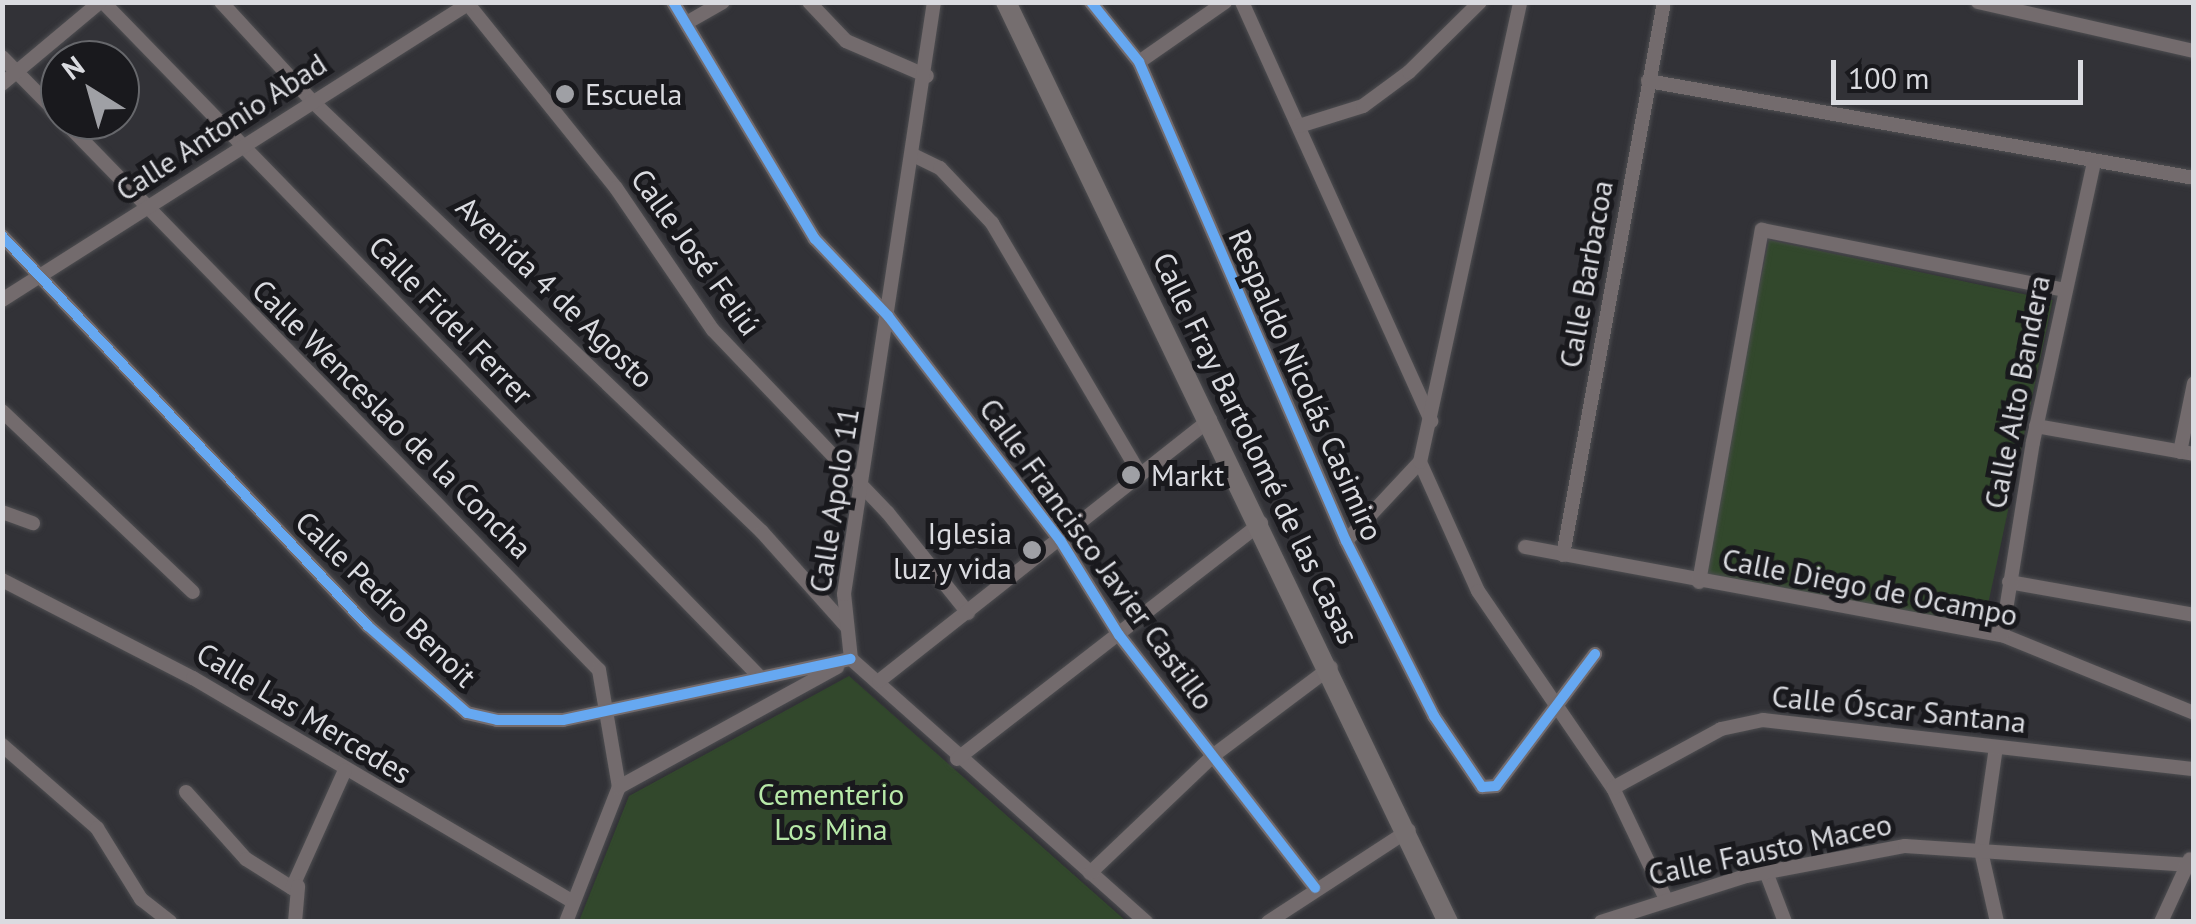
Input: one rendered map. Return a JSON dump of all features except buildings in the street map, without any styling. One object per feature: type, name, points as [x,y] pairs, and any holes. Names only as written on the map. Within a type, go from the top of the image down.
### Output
[{"type":"main road","name":"Calle Fray Bartolomé de las Casas","points":[[1006,2],[1262,523],[1409,830],[1448,922]]},
{"type":"street","points":[[2,84],[101,2]]},
{"type":"street","name":"Calle Fidel Ferrer","points":[[101,2],[760,676]]},
{"type":"street","name":"Avenida 4 de Agosto","points":[[221,2],[312,101],[762,532],[846,626]]},
{"type":"street","name":"Calle Francisco Javier Castillo","points":[[673,2],[688,22],[780,190],[815,239],[888,316],[1060,540],[1119,635],[1315,888]]},
{"type":"street","points":[[688,22],[723,2]]},
{"type":"street","points":[[809,2],[846,40],[927,76]]},
{"type":"street","name":"Calle Apolo 11","points":[[851,659],[844,594],[864,490],[915,156],[934,2]]},
{"type":"street","name":"Respaldo Nicolás Casimiro","points":[[1091,2],[1139,62],[1346,540],[1434,716],[1482,787],[1496,786],[1560,705]]},
{"type":"street","points":[[1139,62],[1225,2]]},
{"type":"street","points":[[1242,2],[1431,422]]},
{"type":"street","points":[[1299,126],[1362,106],[1410,72],[1480,2]]},
{"type":"street","points":[[1346,540],[1420,462],[1520,2]]},
{"type":"street","name":"Calle Barbacoa","points":[[1563,554],[1664,2]]},
{"type":"street","points":[[1978,2],[2035,9],[2194,51]]},
{"type":"street","name":"Calle Antonio Abad","points":[[2,300],[312,101],[446,8],[470,3]]},
{"type":"street","name":"Calle José Feliú","points":[[470,3],[616,188],[713,330],[864,490],[968,613]]},
{"type":"street","name":"Calle Wenceslao de la Concha","points":[[2,56],[40,95]]},
{"type":"street","points":[[1648,80],[2194,178]]},
{"type":"street","name":"Calle Wenceslao de la Concha","points":[[83,140],[600,670],[603,712],[618,788]]},
{"type":"street","points":[[915,156],[940,168],[992,223],[1138,473]]},
{"type":"street","name":"Calle Alto Bandera","points":[[2002,635],[2036,426],[2094,162]]},
{"type":"street","points":[[1700,582],[1762,230],[2065,290]]},
{"type":"street","name":"Calle Pedro Benoit","points":[[2,236],[368,626],[454,703],[497,720],[603,712],[851,659]]},
{"type":"street","points":[[2036,426],[2186,453],[2194,382]]},
{"type":"street","points":[[2,411],[194,592]]},
{"type":"street","points":[[879,681],[1210,420]]},
{"type":"street","points":[[1420,462],[1478,592],[1560,705],[1613,788],[1665,897]]},
{"type":"street","points":[[2,512],[34,523]]},
{"type":"street","points":[[957,759],[1262,523]]},
{"type":"street","name":"Calle Diego de Ocampo","points":[[1525,547],[2002,635],[2194,714]]},
{"type":"street","name":"Calle Las Mercedes","points":[[2,580],[193,678],[573,902]]},
{"type":"street","points":[[2009,582],[2194,615]]},
{"type":"street","points":[[1560,705],[1595,654]]},
{"type":"street","points":[[566,922],[618,788],[851,659],[879,681],[957,759],[1146,922]]},
{"type":"street","points":[[1090,873],[1214,755],[1330,666]]},
{"type":"street","name":"Calle Óscar Santana","points":[[1613,788],[1721,729],[1763,720],[2194,769]]},
{"type":"street","points":[[2,744],[97,828],[141,898],[170,922]]},
{"type":"street","points":[[1996,746],[1981,851],[1997,922]]},
{"type":"street","points":[[296,922],[298,886],[346,770]]},
{"type":"street","points":[[186,792],[246,859],[288,888],[298,886]]},
{"type":"street","points":[[1268,922],[1409,830]]},
{"type":"street","name":"Calle Fausto Maceo","points":[[1601,922],[1665,897],[1766,872],[1905,846],[2191,862]]},
{"type":"street","points":[[2161,922],[2191,862]]},
{"type":"street","points":[[1766,872],[1786,922]]},
{"type":"street","points":[[1644,904],[1651,922]]},
{"type":"green space","points":[[1769,240],[2053,300],[1982,633],[1698,573]]},
{"type":"green space","name":"Cementerio Los Mina","points":[[849,676],[1126,921],[579,921],[629,796]]},
{"type":"cycle path","points":[[673,2],[815,239],[888,316],[1060,540],[1119,635],[1315,888]]},
{"type":"cycle path","points":[[1091,2],[1139,62],[1346,541],[1434,716],[1482,787],[1496,786],[1595,654]]},
{"type":"cycle path","points":[[2,236],[368,626],[467,713],[497,720],[563,720],[851,659]]},
{"type":"place","name":"Escuela","points":[[565,94]]},
{"type":"place","name":"Markt","points":[[1131,475]]},
{"type":"place","name":"Iglesia luz y vida","points":[[1032,550]]}]
